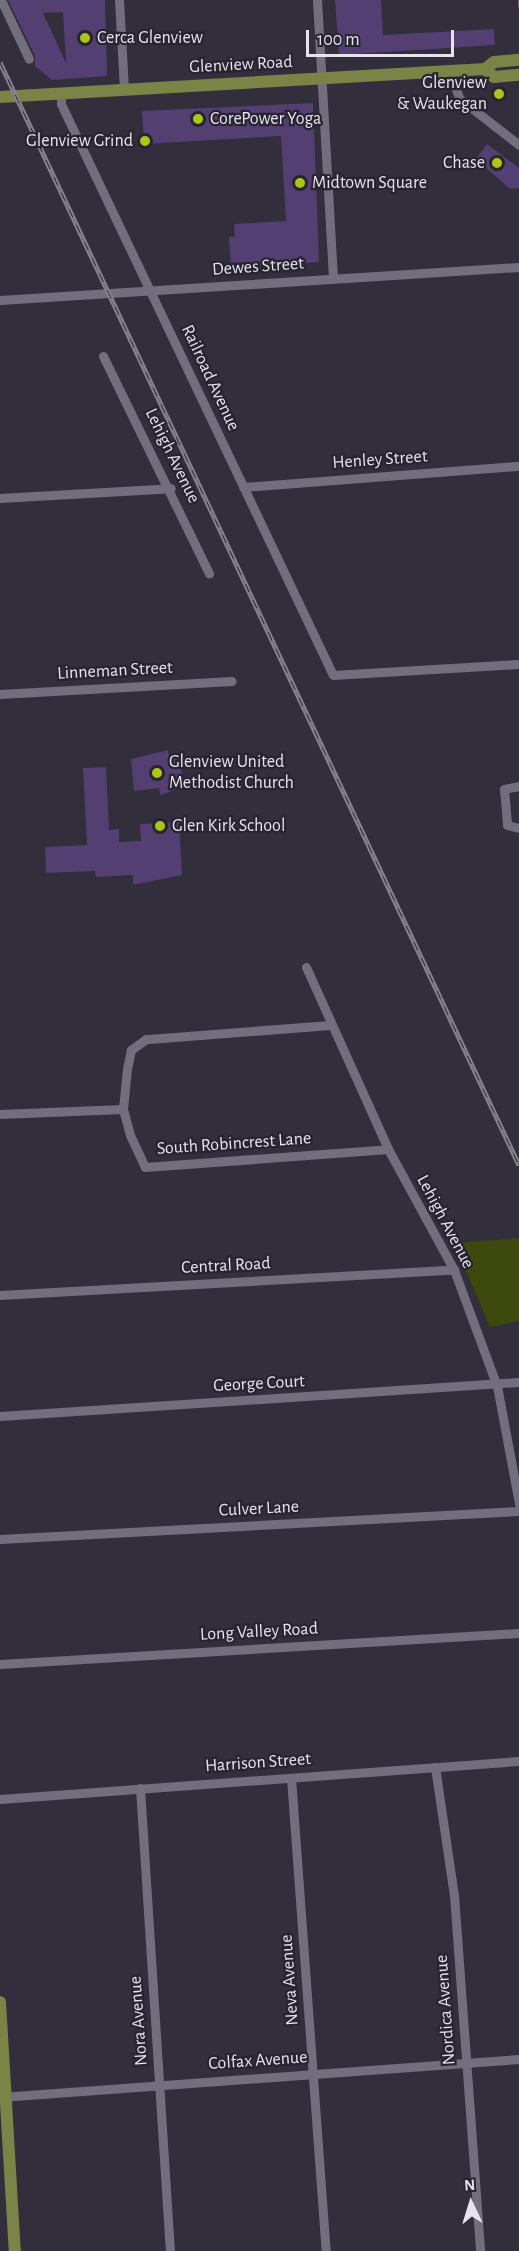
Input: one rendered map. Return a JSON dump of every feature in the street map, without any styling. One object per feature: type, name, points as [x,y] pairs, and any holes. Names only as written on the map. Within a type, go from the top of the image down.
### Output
[{"type":"main road","name":"Glenview Road","points":[[0,97],[485,69],[494,62],[513,60]]},
{"type":"main road","name":"Glenview Road","points":[[485,69],[494,76],[514,76]]},
{"type":"main road","points":[[0,2002],[3,2097],[15,2251]]},
{"type":"street","points":[[1,0],[29,59]]},
{"type":"street","points":[[119,0],[124,90]]},
{"type":"street","points":[[317,0],[333,279]]},
{"type":"street","points":[[449,71],[460,99],[519,145]]},
{"type":"street","name":"Railroad Avenue","points":[[60,93],[104,195],[333,675],[519,664]]},
{"type":"street","name":"Dewes Street","points":[[0,300],[519,267]]},
{"type":"street","name":"Lehigh Avenue","points":[[103,356],[171,488],[209,573]]},
{"type":"street","name":"Henley Street","points":[[243,487],[519,466]]},
{"type":"street","points":[[0,498],[171,488]]},
{"type":"street","name":"Linneman Street","points":[[0,694],[232,681]]},
{"type":"street","points":[[519,786],[504,789],[507,825],[519,828]]},
{"type":"street","name":"Lehigh Avenue","points":[[306,967],[330,1025],[388,1149],[454,1270],[497,1386],[519,1504]]},
{"type":"street","points":[[0,1114],[123,1109],[131,1050],[146,1039],[330,1025]]},
{"type":"street","name":"South Robincrest Lane","points":[[123,1109],[145,1167],[388,1149]]},
{"type":"street","name":"Central Road","points":[[0,1295],[454,1270]]},
{"type":"street","name":"George Court","points":[[0,1416],[497,1386],[519,1382]]},
{"type":"street","name":"Culver Lane","points":[[0,1539],[519,1511]]},
{"type":"street","name":"Long Valley Road","points":[[0,1664],[519,1633]]},
{"type":"street","name":"Harrison Street","points":[[0,1799],[519,1761]]},
{"type":"street","name":"Nordica Avenue","points":[[435,1767],[452,1869],[480,2251]]},
{"type":"street","name":"Neva Avenue","points":[[291,1778],[326,2251]]},
{"type":"street","name":"Nora Avenue","points":[[140,1788],[170,2251]]},
{"type":"street","name":"Colfax Avenue","points":[[3,2097],[519,2059]]},
{"type":"green space","points":[[519,1238],[519,1321],[490,1327],[454,1243]]},
{"type":"building","name":"Cerca Glenview","points":[[8,0],[105,0],[107,76],[52,80],[35,66],[35,56]],"holes":[[[63,12],[66,63],[43,13]]]},
{"type":"building","points":[[335,0],[381,0],[383,35],[494,29],[495,45],[339,55]]},
{"type":"building","name":"Midtown Square","points":[[313,103],[319,262],[231,267],[229,237],[235,237],[234,224],[286,221],[281,136],[144,144],[142,111]]},
{"type":"building","name":"Chase","points":[[487,144],[519,168],[519,188],[510,189],[476,159]]},
{"type":"building","name":"Glenview United Methodist Church","points":[[168,750],[169,758],[180,757],[183,787],[160,795],[159,788],[134,791],[131,759]]},
{"type":"building","name":"Glen Kirk School","points":[[106,767],[109,830],[119,829],[119,842],[141,841],[140,824],[179,822],[182,875],[133,885],[133,875],[96,877],[95,871],[46,873],[45,847],[87,845],[83,768]]},
{"type":"waterway","points":[[519,0],[519,6]]},
{"type":"railway","points":[[0,62],[519,1165]]},
{"type":"place","name":"Cerca Glenview","points":[[85,38]]},
{"type":"place","name":"Glenview & Waukegan","points":[[499,94]]},
{"type":"place","name":"CorePower Yoga","points":[[198,119]]},
{"type":"place","name":"Glenview Grind","points":[[145,141]]},
{"type":"place","name":"Chase","points":[[497,163]]},
{"type":"place","name":"Midtown Square","points":[[300,183]]},
{"type":"place","name":"Glenview United Methodist Church","points":[[157,773]]},
{"type":"place","name":"Glen Kirk School","points":[[160,826]]}]
